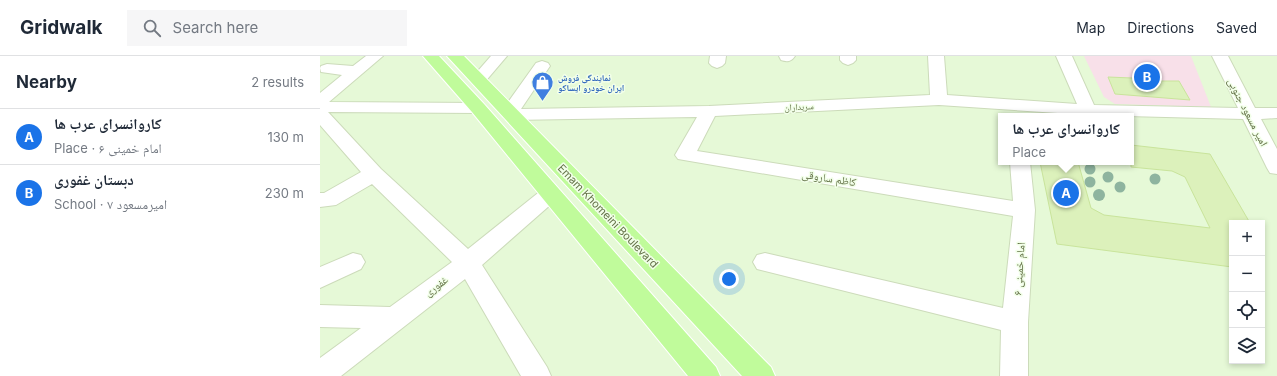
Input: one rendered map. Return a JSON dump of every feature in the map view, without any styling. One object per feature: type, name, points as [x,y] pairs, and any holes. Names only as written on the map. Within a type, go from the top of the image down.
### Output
[{"type":"main road","name":"Emam Khomeini Boulevard","points":[[448,61],[478,80],[762,376]]},
{"type":"main road","name":"Emam Khomeini Boulevard","points":[[448,61],[478,108],[703,375]]},
{"type":"street","points":[[320,102],[375,56]]},
{"type":"street","points":[[478,80],[499,56]]},
{"type":"street","points":[[936,56],[939,100]]},
{"type":"street","points":[[1064,56],[1088,110]]},
{"type":"street","name":"امیر مسعود جنوبی","points":[[1220,56],[1248,114],[1277,168]]},
{"type":"street","points":[[510,114],[542,66]]},
{"type":"street","points":[[327,69],[357,71]]},
{"type":"street","name":"سربداران","points":[[510,114],[709,111],[939,100],[1015,110],[1277,114]]},
{"type":"street","points":[[320,107],[478,108]]},
{"type":"street","name":"کاظم ساروقی","points":[[709,111],[685,155],[1024,210]]},
{"type":"street","points":[[320,114],[374,174],[468,263],[537,376]]},
{"type":"street","name":"امام خمینی ۶","points":[[1014,376],[1015,322],[1024,210],[1020,165]]},
{"type":"street","points":[[320,200],[328,200],[374,174]]},
{"type":"street","name":"غفوری","points":[[320,375],[393,318],[468,263],[550,194]]},
{"type":"street","points":[[320,278],[353,262]]},
{"type":"street","points":[[765,262],[1015,322]]},
{"type":"street","points":[[320,316],[393,318]]},
{"type":"shaded area","points":[[320,56],[1277,56],[1277,376],[320,376]]},
{"type":"shaded area","points":[[1084,56],[1191,56],[1211,107],[1115,104],[1104,97]]},
{"type":"building","points":[[1134,76],[1148,77],[1157,81],[1179,81],[1190,100],[1115,94],[1108,77],[1132,78]]},
{"type":"building","points":[[1134,145],[1210,154],[1248,220],[1229,220],[1229,267],[1057,244],[1041,165],[1079,165],[1091,208],[1104,215],[1210,228],[1185,177],[1172,171],[1131,167],[1131,165],[1134,165]]},
{"type":"place","name":"دبستان غفوری","points":[[1147,77]]},
{"type":"place","name":"نمایندگی فروش ایران خودرو ایساکو","points":[[542,102]]},
{"type":"place","name":"کاروانسرای عرب ها","points":[[1066,193]]}]
